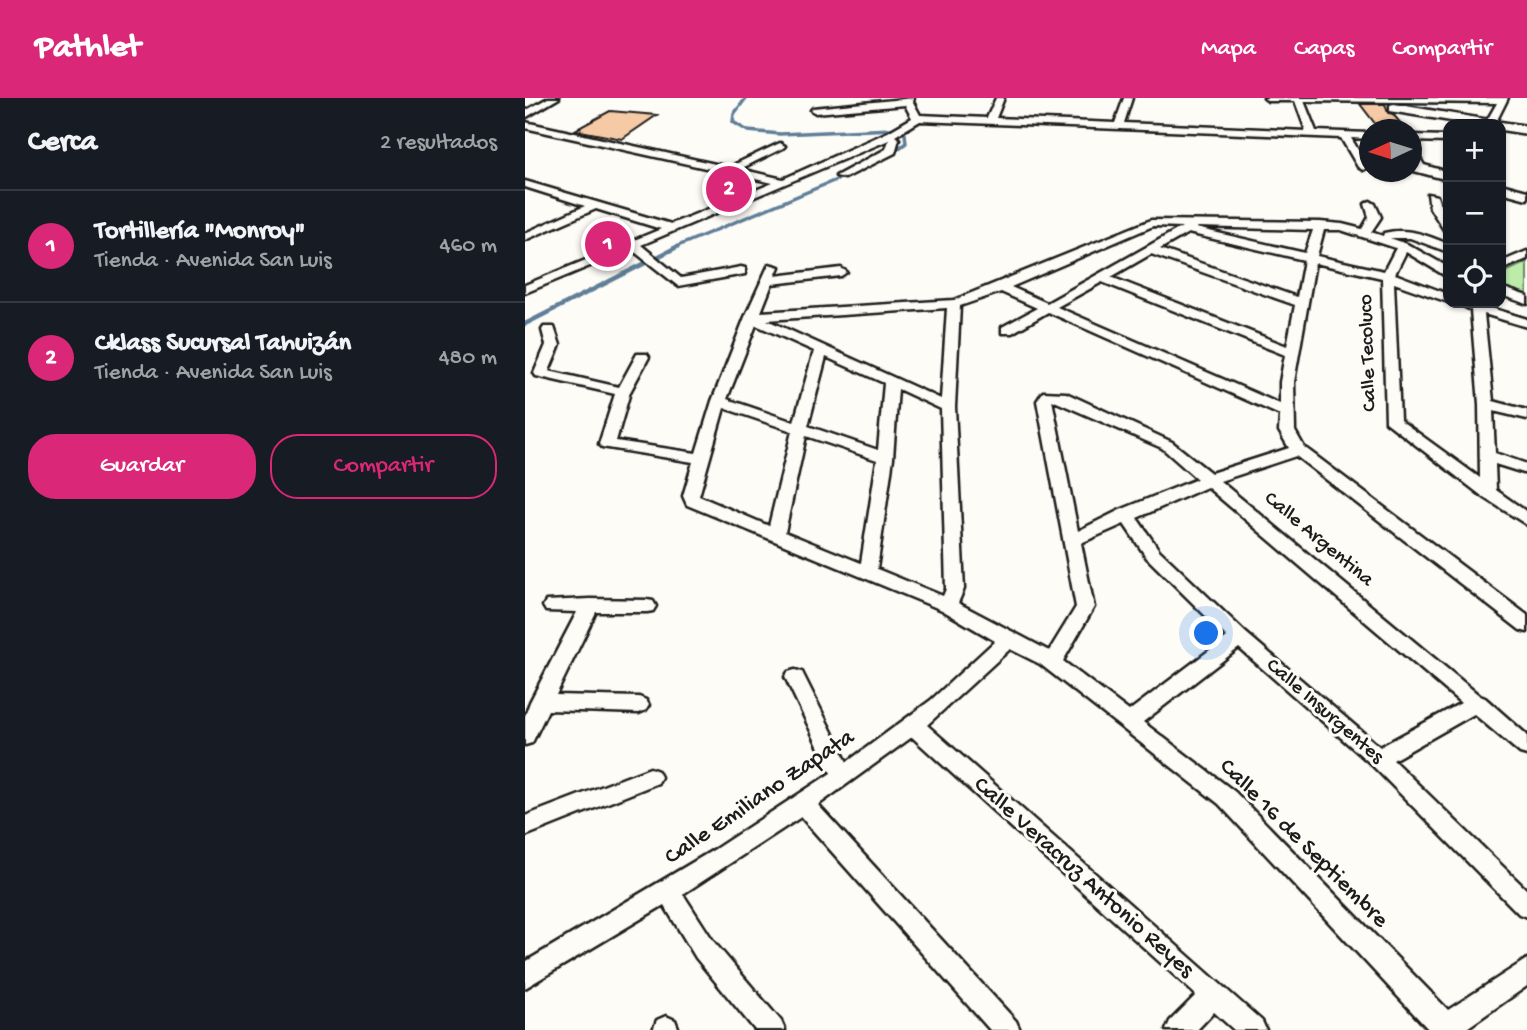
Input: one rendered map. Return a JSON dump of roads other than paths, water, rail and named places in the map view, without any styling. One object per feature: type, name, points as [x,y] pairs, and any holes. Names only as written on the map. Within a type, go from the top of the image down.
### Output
[{"type":"main road","points":[[1391,106],[1462,119]]},
{"type":"main road","points":[[1506,127],[1527,130]]},
{"type":"main road","points":[[1422,169],[1443,175]]},
{"type":"main road","points":[[1506,189],[1527,194]]},
{"type":"street","points":[[525,115],[555,98]]},
{"type":"street","points":[[990,121],[1000,98]]},
{"type":"street","points":[[1118,127],[1128,98]]},
{"type":"street","points":[[1268,98],[1391,106],[1503,99]]},
{"type":"street","points":[[1298,98],[1312,133]]},
{"type":"street","points":[[1493,119],[1503,99]]},
{"type":"street","points":[[816,110],[909,100],[917,118]]},
{"type":"street","points":[[525,289],[636,247],[671,228],[889,135],[917,118],[1359,136]]},
{"type":"street","points":[[525,125],[784,182]]},
{"type":"street","points":[[841,176],[891,151],[894,139],[889,135]]},
{"type":"street","points":[[1344,135],[1359,160]]},
{"type":"street","points":[[1422,138],[1443,139]]},
{"type":"street","points":[[731,170],[780,146]]},
{"type":"street","points":[[525,184],[671,228]]},
{"type":"street","points":[[525,197],[541,189]]},
{"type":"street","points":[[1432,196],[1435,208],[1443,220]]},
{"type":"street","points":[[1366,232],[1375,217],[1370,204]]},
{"type":"street","points":[[525,237],[595,205]]},
{"type":"street","points":[[751,317],[954,304],[1003,288],[1146,223],[1319,225],[1366,232],[1403,246],[1443,269]]},
{"type":"street","points":[[1007,330],[1199,223]]},
{"type":"street","points":[[1319,225],[1310,258],[1287,382],[1287,431],[1298,450],[1527,625]]},
{"type":"street","points":[[1187,230],[1388,276],[1443,296]]},
{"type":"street","points":[[1382,237],[1394,233],[1419,237],[1443,246]]},
{"type":"street","name":"Calle Tecoluco","points":[[1403,246],[1388,276],[1393,422],[1403,432],[1527,520]]},
{"type":"street","points":[[636,247],[678,282],[741,271]]},
{"type":"street","points":[[1152,250],[1302,303]]},
{"type":"street","points":[[1506,264],[1527,255]]},
{"type":"street","points":[[642,357],[623,392],[607,444],[702,458],[719,401],[770,274],[841,272]]},
{"type":"street","points":[[1103,278],[1294,354]]},
{"type":"street","points":[[1003,288],[1285,412]]},
{"type":"street","points":[[1506,293],[1527,300]]},
{"type":"street","points":[[949,605],[955,589],[948,407],[954,304]]},
{"type":"street","points":[[1470,308],[1486,404],[1488,492]]},
{"type":"street","points":[[1480,308],[1527,323]]},
{"type":"street","points":[[751,317],[948,407]]},
{"type":"street","points":[[549,330],[553,345],[541,373],[623,392]]},
{"type":"street","points":[[776,534],[821,349]]},
{"type":"street","points":[[868,573],[885,458],[891,382]]},
{"type":"street","name":"Calle Argentina","points":[[1073,540],[1044,401],[1048,395],[1061,396],[1167,444],[1478,703],[1527,747]]},
{"type":"street","points":[[719,401],[885,458]]},
{"type":"street","points":[[1486,404],[1527,415]]},
{"type":"street","points":[[1047,659],[1057,656],[1084,607],[1072,547],[1073,540],[1126,514],[1210,479],[1298,450]]},
{"type":"street","points":[[1487,456],[1527,468]]},
{"type":"street","name":"Calle 16 de Septiembre","points":[[702,458],[691,496],[693,501],[949,605],[1008,640],[1047,659],[1227,798],[1444,1028]]},
{"type":"street","name":"Calle Insurgentes","points":[[1126,514],[1153,554],[1239,638],[1378,758],[1527,906]]},
{"type":"street","points":[[525,737],[590,605]]},
{"type":"street","points":[[552,606],[647,606]]},
{"type":"street","points":[[1127,723],[1239,638]]},
{"type":"street","name":"Calle Emiliano Zapata","points":[[525,976],[668,891],[843,775],[913,725],[1008,640]]},
{"type":"street","points":[[795,677],[843,775]]},
{"type":"street","points":[[540,702],[639,705]]},
{"type":"street","points":[[1378,758],[1478,703]]},
{"type":"street","name":"Calle Veracruz Antonio Reyes","points":[[913,725],[1253,1030]]},
{"type":"street","points":[[525,826],[650,778]]},
{"type":"street","points":[[802,803],[1007,1030]]},
{"type":"street","points":[[668,891],[705,950],[772,1030]]},
{"type":"street","points":[[1444,1028],[1527,971]]},
{"type":"street","points":[[1179,1030],[1213,996]]},
{"type":"waterway","points":[[746,98],[734,114],[733,122],[748,131],[780,134],[893,129],[905,134],[906,143],[891,154]]},
{"type":"waterway","points":[[673,248],[848,175]]},
{"type":"waterway","points":[[525,324],[677,247]]},
{"type":"place","name":"Cklass Sucursal Tahuizán","points":[[729,189]]},
{"type":"place","name":"Tortillería \"Monroy\"","points":[[608,244]]}]
